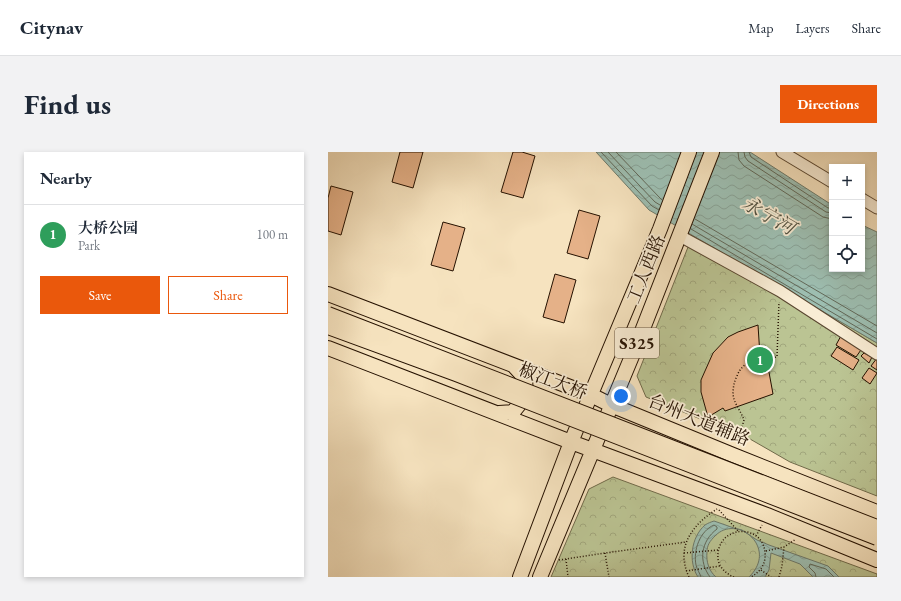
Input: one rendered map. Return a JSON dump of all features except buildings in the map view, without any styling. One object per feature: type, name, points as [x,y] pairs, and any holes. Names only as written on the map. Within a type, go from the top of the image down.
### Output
[{"type":"main road","name":"工人西路","points":[[520,577],[571,442],[660,229],[689,152]]},
{"type":"main road","name":"工人西路","points":[[540,577],[637,344],[712,152]]},
{"type":"main road","name":"台州大道辅路","points":[[328,294],[591,395],[611,405],[733,455],[877,512]]},
{"type":"main road","name":"椒江大桥","points":[[328,314],[877,527]]},
{"type":"main road","name":"椒江大桥","points":[[328,327],[464,377],[877,538]]},
{"type":"main road","points":[[615,336],[616,346],[620,349],[629,348],[637,344]]},
{"type":"main road","points":[[328,348],[571,442],[808,531],[877,560]]},
{"type":"main road","points":[[496,413],[513,412],[526,396],[525,378],[514,366]]},
{"type":"main road","points":[[658,474],[649,465],[647,444],[653,434],[674,430]]},
{"type":"main road","points":[[547,506],[554,500],[560,499],[565,504],[566,515]]},
{"type":"street","points":[[782,152],[829,180]]},
{"type":"street","points":[[865,202],[877,208]]},
{"type":"street","points":[[680,236],[780,291],[877,354]]},
{"type":"path","points":[[733,455],[743,428],[744,420],[735,402],[733,394],[734,382],[744,365],[759,359],[777,357],[780,291]]},
{"type":"path","points":[[689,577],[686,571],[684,553],[686,542],[690,533],[699,523],[718,509],[739,505]]},
{"type":"path","points":[[718,509],[738,531]]},
{"type":"path","points":[[734,577],[725,572],[720,566],[718,550],[724,539],[729,534],[738,531],[750,532],[756,536],[761,541],[766,551],[765,561],[761,570],[751,577]]},
{"type":"path","points":[[766,551],[784,548],[808,531]]},
{"type":"path","points":[[546,563],[686,542]]},
{"type":"path","points":[[779,577],[784,548]]},
{"type":"path","points":[[684,553],[718,550]]},
{"type":"path","points":[[605,553],[609,577]]},
{"type":"path","points":[[566,559],[568,577]]},
{"type":"path","points":[[686,571],[720,566]]},
{"type":"path","points":[[761,570],[771,577]]},
{"type":"green space","points":[[692,237],[787,290],[877,343],[877,496],[790,462],[750,439],[646,397],[637,376]]},
{"type":"green space","points":[[613,477],[877,574],[877,577],[551,577],[589,489]]},
{"type":"water","name":"永宁河","points":[[596,152],[750,152],[829,203],[829,272],[865,272],[865,226],[877,232],[877,343],[649,210]]},
{"type":"water","points":[[714,521],[742,530],[757,540],[769,545],[828,566],[839,577],[813,577],[800,564],[771,553],[769,570],[765,577],[749,577],[757,566],[759,555],[757,545],[752,537],[743,531],[734,529],[724,530],[715,536],[708,545],[708,563],[710,569],[716,577],[698,577],[692,557],[694,543],[700,530],[708,523]]},
{"type":"place","name":"大桥公园","points":[[760,360]]}]
